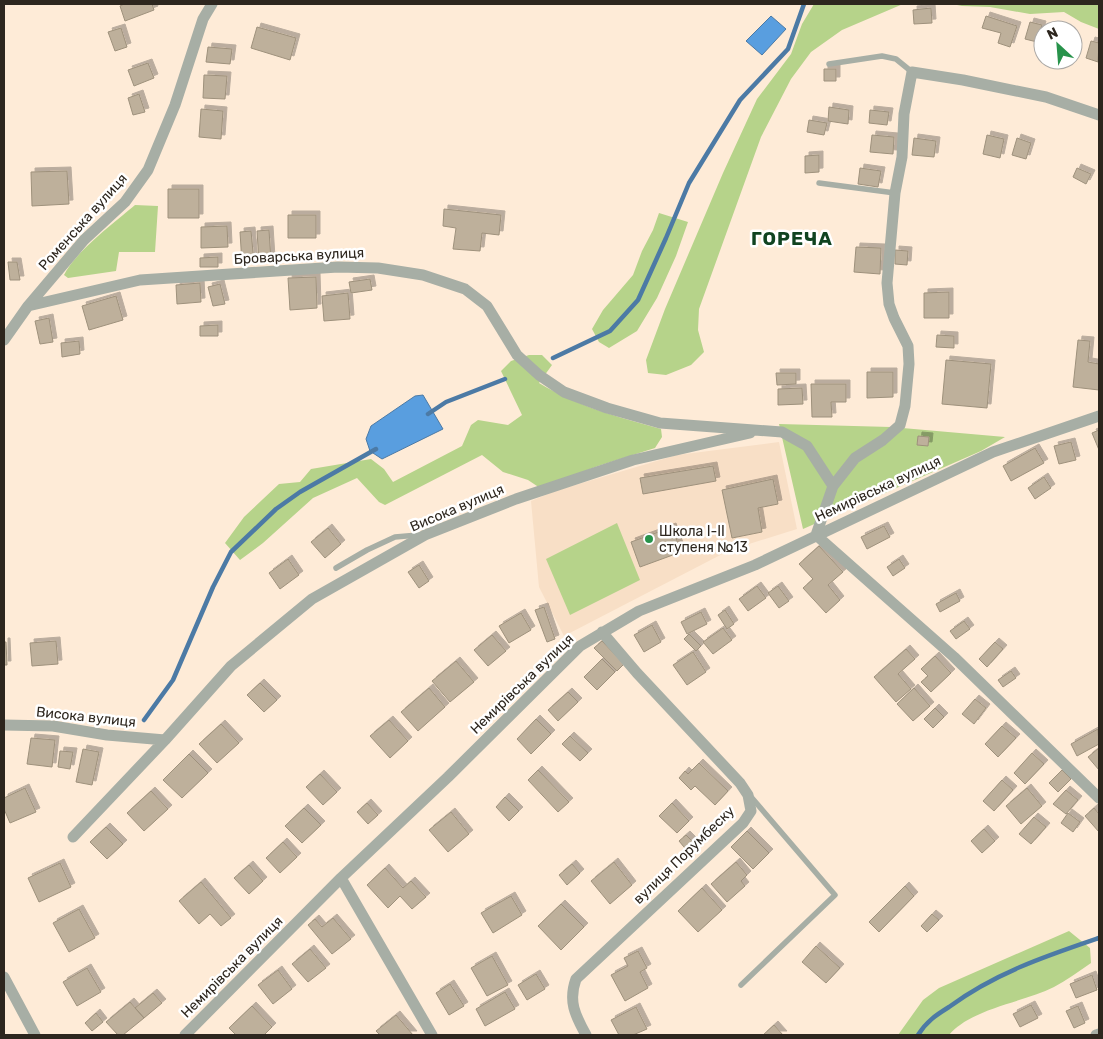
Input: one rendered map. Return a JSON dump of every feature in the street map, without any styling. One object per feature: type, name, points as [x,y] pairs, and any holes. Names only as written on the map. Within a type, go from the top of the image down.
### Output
[{"type":"street","points":[[200,4],[203,19]]},
{"type":"street","name":"Роменська вулиця","points":[[4,340],[28,306],[84,240],[125,202],[148,170],[175,105],[203,19],[212,4]]},
{"type":"street","points":[[1099,115],[1046,97],[912,72],[904,114],[902,157],[895,193],[887,283],[889,304],[908,346],[909,364],[905,406],[900,425],[883,440],[855,458],[833,486],[816,536],[954,657],[1099,798]]},
{"type":"street","name":"Броварська вулиця","points":[[28,306],[140,280],[338,267],[378,268],[424,275],[465,289],[487,306],[517,355],[564,392],[607,408],[660,423],[782,432],[807,446],[833,486]]},
{"type":"street","name":"Немирівська вулиця","points":[[185,1035],[341,878],[448,777],[580,646],[639,611],[755,565],[993,452],[1099,416]]},
{"type":"street","name":"Висока вулиця","points":[[72,837],[165,740],[231,666],[312,599],[426,535],[516,500],[633,460],[762,430]]},
{"type":"street","points":[[602,632],[637,673],[740,783],[748,795]]},
{"type":"street","name":"Висока вулиця","points":[[4,725],[53,726],[106,735],[165,740]]},
{"type":"street","name":"вулиця Порумбеску","points":[[586,1035],[575,1016],[572,1003],[572,990],[576,979],[743,823],[751,810],[748,795]]},
{"type":"street","points":[[341,878],[432,1035]]},
{"type":"street","points":[[4,977],[34,1035]]},
{"type":"lane","points":[[829,64],[882,56],[896,58],[912,72]]},
{"type":"lane","points":[[819,183],[895,193]]},
{"type":"lane","points":[[336,568],[395,537],[426,535]]},
{"type":"lane","points":[[741,985],[835,895],[748,795]]},
{"type":"shaded area","name":"Школа I-II ступеня №13","points":[[779,442],[797,529],[730,550],[564,636],[539,587],[531,501],[555,491],[677,455]]},
{"type":"green space","points":[[814,4],[903,4],[842,30],[811,52],[791,79],[761,137],[699,309],[698,330],[704,352],[691,365],[666,375],[648,373],[646,360],[665,309],[723,173],[757,99],[791,54],[802,24]]},
{"type":"green space","points":[[952,4],[1097,4],[1099,6],[1099,29],[1064,12],[1030,14],[990,7]]},
{"type":"green space","points":[[135,205],[158,206],[155,252],[119,252],[116,271],[68,278],[64,275],[69,266],[86,247]]},
{"type":"green space","points":[[659,213],[688,222],[676,256],[657,298],[637,331],[609,348],[599,342],[592,329],[603,310],[633,275]]},
{"type":"green space","points":[[529,355],[542,355],[552,365],[539,383],[553,391],[598,410],[661,429],[662,437],[655,448],[598,466],[540,488],[528,480],[503,472],[482,455],[385,505],[379,502],[357,478],[313,498],[263,543],[240,560],[225,543],[244,517],[279,484],[300,482],[311,469],[371,459],[384,469],[393,482],[462,446],[471,425],[478,420],[508,425],[522,415],[501,371],[511,361]]},
{"type":"green space","points":[[779,424],[891,427],[1005,437],[981,451],[803,529]]},
{"type":"green space","points":[[617,523],[640,580],[570,615],[546,559]]},
{"type":"green space","points":[[1069,931],[1090,948],[1091,963],[1064,981],[1041,993],[971,1018],[949,1035],[898,1035],[923,1000],[939,988]]},
{"type":"water","points":[[771,16],[786,29],[762,55],[746,41]]},
{"type":"water","points":[[423,395],[443,429],[382,459],[370,451],[366,439],[371,426],[415,396]]},
{"type":"building","points":[[124,4],[152,4],[154,10],[125,21],[120,6]]},
{"type":"building","points":[[931,8],[932,23],[914,24],[913,10]]},
{"type":"building","points":[[986,16],[1017,26],[1010,47],[998,43],[1001,33],[982,28]]},
{"type":"building","points":[[1030,22],[1033,23],[1033,41],[1025,39]]},
{"type":"building","points":[[257,27],[296,38],[290,60],[251,48]]},
{"type":"building","points":[[121,28],[127,47],[115,51],[108,32]]},
{"type":"building","points":[[1091,41],[1099,43],[1098,62],[1086,58]]},
{"type":"building","points":[[208,47],[232,49],[230,64],[206,62]]},
{"type":"building","points":[[148,63],[154,78],[134,86],[128,70]]},
{"type":"building","points":[[824,69],[836,69],[836,81],[824,81]]},
{"type":"building","points":[[204,75],[227,76],[225,99],[203,98]]},
{"type":"building","points":[[139,94],[145,112],[133,115],[128,98]]},
{"type":"building","points":[[829,107],[849,110],[848,124],[828,121]]},
{"type":"building","points":[[201,109],[223,111],[221,139],[199,137]]},
{"type":"building","points":[[870,110],[889,112],[887,125],[869,123]]},
{"type":"building","points":[[809,120],[827,123],[824,135],[807,132]]},
{"type":"building","points":[[872,135],[894,137],[893,154],[870,152]]},
{"type":"building","points":[[987,135],[1004,139],[1000,158],[983,154]]},
{"type":"building","points":[[914,138],[936,141],[934,157],[912,155]]},
{"type":"building","points":[[1017,138],[1031,143],[1026,159],[1012,155]]},
{"type":"building","points":[[819,155],[819,172],[805,173],[805,156]]},
{"type":"building","points":[[860,168],[881,171],[878,187],[858,184]]},
{"type":"building","points":[[1077,168],[1091,174],[1086,184],[1073,177]]},
{"type":"building","points":[[67,171],[69,204],[32,206],[31,172]]},
{"type":"building","points":[[168,189],[199,189],[199,218],[168,218]]},
{"type":"building","points":[[444,209],[501,215],[499,235],[482,233],[480,251],[453,249],[456,228],[443,226]]},
{"type":"building","points":[[288,215],[316,215],[316,238],[288,238]]},
{"type":"building","points":[[227,226],[228,247],[201,248],[201,227]]},
{"type":"building","points":[[269,230],[271,261],[259,262],[257,231]]},
{"type":"building","points":[[251,231],[254,263],[242,264],[240,232]]},
{"type":"building","points":[[856,247],[881,248],[880,274],[854,272]]},
{"type":"building","points":[[895,250],[908,251],[907,265],[895,264]]},
{"type":"building","points":[[218,257],[218,267],[200,267],[200,258]]},
{"type":"building","points":[[8,262],[17,262],[20,280],[10,280]]},
{"type":"building","points":[[316,277],[317,308],[290,310],[288,278]]},
{"type":"building","points":[[370,279],[372,290],[351,293],[349,282]]},
{"type":"building","points":[[200,283],[201,302],[177,304],[176,285]]},
{"type":"building","points":[[220,284],[225,304],[213,306],[208,287]]},
{"type":"building","points":[[949,292],[949,318],[924,318],[924,293]]},
{"type":"building","points":[[348,293],[350,319],[324,321],[322,296]]},
{"type":"building","points":[[116,296],[123,320],[89,330],[82,306]]},
{"type":"building","points":[[49,318],[53,342],[40,344],[35,321]]},
{"type":"building","points":[[218,325],[218,336],[200,336],[200,326]]},
{"type":"building","points":[[937,335],[954,336],[954,348],[936,347]]},
{"type":"building","points":[[1078,340],[1090,341],[1088,362],[1099,364],[1099,390],[1073,387]]},
{"type":"building","points":[[79,341],[80,354],[62,357],[61,343]]},
{"type":"building","points":[[946,360],[991,364],[987,408],[942,404]]},
{"type":"building","points":[[867,372],[893,372],[893,397],[867,398]]},
{"type":"building","points":[[776,373],[796,373],[796,384],[777,385]]},
{"type":"building","points":[[811,384],[846,384],[846,402],[831,402],[832,417],[812,417]]},
{"type":"building","points":[[802,388],[803,404],[778,405],[778,389]]},
{"type":"building","points":[[1099,430],[1099,450],[1092,433]]},
{"type":"building","points":[[918,436],[929,437],[928,446],[917,445]]},
{"type":"building","points":[[1071,442],[1076,460],[1059,464],[1054,446]]},
{"type":"building","points":[[1035,448],[1044,463],[1011,481],[1003,466]]},
{"type":"building","points":[[713,466],[716,481],[643,494],[640,478]]},
{"type":"building","points":[[1044,477],[1051,488],[1035,499],[1028,488]]},
{"type":"building","points":[[773,479],[778,504],[758,508],[762,532],[732,538],[722,490]]},
{"type":"building","points":[[884,526],[890,537],[867,549],[861,537]]},
{"type":"building","points":[[672,527],[681,552],[640,567],[631,542]]},
{"type":"building","points":[[328,528],[341,544],[325,558],[311,542]]},
{"type":"building","points":[[819,546],[843,572],[828,585],[840,600],[826,613],[803,588],[813,579],[799,564]]},
{"type":"building","points":[[288,559],[299,575],[280,589],[269,573]]},
{"type":"building","points":[[899,559],[905,568],[893,576],[887,567]]},
{"type":"building","points":[[419,565],[429,581],[419,588],[408,572]]},
{"type":"building","points":[[757,586],[766,598],[748,611],[739,599]]},
{"type":"building","points":[[778,586],[789,601],[779,608],[768,593]]},
{"type":"building","points":[[956,593],[960,601],[940,612],[936,604]]},
{"type":"building","points":[[544,607],[555,639],[547,642],[535,610]]},
{"type":"building","points":[[725,610],[734,624],[727,629],[718,615]]},
{"type":"building","points":[[701,612],[707,624],[687,634],[681,622]]},
{"type":"building","points":[[521,613],[531,630],[509,643],[499,626]]},
{"type":"building","points":[[964,621],[970,629],[956,639],[950,631]]},
{"type":"building","points":[[652,625],[661,642],[644,652],[634,635]]},
{"type":"building","points":[[723,628],[732,640],[713,654],[703,642]]},
{"type":"building","points":[[689,634],[701,646],[696,651],[684,639]]},
{"type":"building","points":[[492,635],[506,651],[488,666],[474,650]]},
{"type":"building","points":[[56,641],[58,664],[32,666],[30,643]]},
{"type":"building","points":[[602,641],[624,664],[617,671],[594,648]]},
{"type":"building","points":[[4,642],[6,642],[7,665],[4,665]]},
{"type":"building","points":[[995,642],[1003,649],[987,667],[979,659]]},
{"type":"building","points":[[906,649],[915,659],[898,674],[911,689],[896,702],[874,677]]},
{"type":"building","points":[[693,652],[706,672],[687,685],[673,665]]},
{"type":"building","points":[[935,656],[951,673],[931,692],[921,682],[928,676],[921,669]]},
{"type":"building","points":[[602,659],[615,672],[597,690],[584,677]]},
{"type":"building","points":[[456,661],[474,682],[450,702],[432,681]]},
{"type":"building","points":[[1011,671],[1016,678],[1003,687],[998,680]]},
{"type":"building","points":[[260,683],[277,700],[264,712],[247,695]]},
{"type":"building","points":[[429,688],[445,707],[418,731],[401,712]]},
{"type":"building","points":[[914,688],[930,706],[913,721],[897,704]]},
{"type":"building","points":[[568,692],[578,702],[558,721],[548,710]]},
{"type":"building","points":[[975,699],[986,708],[974,724],[962,714]]},
{"type":"building","points":[[935,708],[944,717],[933,728],[924,719]]},
{"type":"building","points":[[536,719],[551,734],[531,754],[517,739]]},
{"type":"building","points":[[389,720],[408,741],[390,758],[370,736]]},
{"type":"building","points":[[221,724],[239,743],[217,763],[199,744]]},
{"type":"building","points":[[1002,726],[1016,738],[998,757],[985,744]]},
{"type":"building","points":[[1098,729],[1099,744],[1077,756],[1071,744]]},
{"type":"building","points":[[570,736],[588,753],[580,761],[562,744]]},
{"type":"building","points":[[31,738],[55,740],[52,767],[27,764]]},
{"type":"building","points":[[1099,748],[1099,770],[1088,757]]},
{"type":"building","points":[[83,749],[99,752],[92,785],[76,782]]},
{"type":"building","points":[[60,751],[73,752],[70,769],[58,767]]},
{"type":"building","points":[[1032,753],[1044,764],[1025,784],[1014,773]]},
{"type":"building","points":[[189,754],[208,773],[182,798],[163,780]]},
{"type":"building","points":[[699,763],[728,791],[715,805],[695,786],[691,790],[679,778],[685,771],[688,774]]},
{"type":"building","points":[[538,770],[569,802],[558,812],[528,780]]},
{"type":"building","points":[[1062,770],[1071,779],[1058,792],[1049,783]]},
{"type":"building","points":[[320,774],[337,792],[323,805],[306,787]]},
{"type":"building","points":[[1002,780],[1013,790],[994,811],[983,801]]},
{"type":"building","points":[[25,788],[36,812],[10,823],[4,809],[4,798]]},
{"type":"building","points":[[1027,788],[1042,806],[1021,824],[1006,806]]},
{"type":"building","points":[[1066,790],[1078,800],[1066,814],[1053,804]]},
{"type":"building","points":[[151,791],[168,809],[144,831],[127,813]]},
{"type":"building","points":[[505,797],[519,811],[509,821],[496,807]]},
{"type":"building","points":[[367,803],[378,815],[368,824],[357,812]]},
{"type":"building","points":[[672,803],[689,821],[677,833],[659,816]]},
{"type":"building","points":[[304,808],[321,825],[302,843],[285,826]]},
{"type":"building","points":[[1094,808],[1099,814],[1099,832],[1085,816]]},
{"type":"building","points":[[451,812],[469,834],[448,852],[429,830]]},
{"type":"building","points":[[1068,813],[1080,822],[1073,832],[1061,823]]},
{"type":"building","points":[[1034,817],[1046,827],[1031,844],[1019,834]]},
{"type":"building","points":[[106,827],[123,844],[107,859],[90,842]]},
{"type":"building","points":[[984,829],[995,841],[982,853],[971,841]]},
{"type":"building","points":[[747,831],[769,853],[753,869],[731,847]]},
{"type":"building","points":[[686,835],[697,846],[689,853],[679,841]]},
{"type":"building","points":[[283,842],[297,857],[280,873],[266,858]]},
{"type":"building","points":[[614,862],[632,885],[610,904],[591,881]]},
{"type":"building","points":[[736,862],[747,875],[741,881],[745,886],[727,902],[711,884]]},
{"type":"building","points":[[60,863],[71,887],[39,902],[28,878]]},
{"type":"building","points":[[572,864],[580,873],[567,885],[559,875]]},
{"type":"building","points":[[249,865],[263,881],[249,894],[234,878]]},
{"type":"building","points":[[385,868],[403,888],[411,881],[426,897],[412,909],[400,896],[388,908],[367,885]]},
{"type":"building","points":[[201,882],[231,918],[221,926],[210,914],[199,924],[179,901]]},
{"type":"building","points":[[905,886],[914,896],[879,932],[869,922]]},
{"type":"building","points":[[702,888],[722,910],[698,932],[678,911]]},
{"type":"building","points":[[511,896],[522,915],[493,933],[481,913]]},
{"type":"building","points":[[561,904],[584,927],[561,950],[538,926]]},
{"type":"building","points":[[79,909],[95,938],[69,952],[53,923]]},
{"type":"building","points":[[932,914],[939,920],[927,932],[921,926]]},
{"type":"building","points":[[333,918],[351,939],[332,954],[308,925],[315,919],[322,927]]},
{"type":"building","points":[[816,946],[840,968],[826,983],[802,962]]},
{"type":"building","points":[[310,949],[326,968],[308,982],[292,964]]},
{"type":"building","points":[[638,951],[647,968],[640,972],[648,988],[625,1001],[611,975],[628,966],[624,958]]},
{"type":"building","points":[[492,956],[508,985],[487,996],[471,968]]},
{"type":"building","points":[[87,968],[101,992],[77,1006],[63,982]]},
{"type":"building","points":[[278,970],[292,989],[273,1004],[258,985]]},
{"type":"building","points":[[536,974],[545,989],[527,1000],[518,985]]},
{"type":"building","points":[[1092,975],[1097,990],[1076,998],[1070,984]]},
{"type":"building","points":[[450,984],[464,1006],[449,1015],[436,993]]},
{"type":"building","points":[[505,992],[515,1009],[485,1026],[476,1009]]},
{"type":"building","points":[[153,993],[162,1003],[144,1018],[135,1008]]},
{"type":"building","points":[[130,1002],[144,1018],[123,1035],[118,1035],[106,1022]]},
{"type":"building","points":[[1031,1005],[1038,1018],[1020,1027],[1013,1014]]},
{"type":"building","points":[[252,1006],[272,1027],[264,1035],[236,1035],[229,1028]]},
{"type":"building","points":[[1078,1006],[1085,1023],[1074,1028],[1066,1011]]},
{"type":"building","points":[[636,1007],[647,1029],[633,1035],[619,1035],[611,1020]]},
{"type":"building","points":[[96,1013],[103,1022],[92,1031],[85,1023]]},
{"type":"building","points":[[396,1015],[413,1035],[380,1035],[376,1031]]},
{"type":"building","points":[[774,1025],[783,1035],[763,1035]]},
{"type":"waterway","points":[[553,358],[610,331],[638,300],[689,183],[740,100],[788,49],[804,4]]},
{"type":"waterway","points":[[428,414],[446,402],[505,379]]},
{"type":"waterway","points":[[144,720],[173,680],[213,587],[231,552],[276,509],[300,492],[376,449]]},
{"type":"waterway","points":[[918,1035],[924,1026],[936,1016],[984,984],[1021,966],[1099,938]]},
{"type":"place","name":"Школа I-II ступеня №13","points":[[649,539]]},
{"type":"district","name":"ГОРЕЧА","points":[[792,238]]}]
